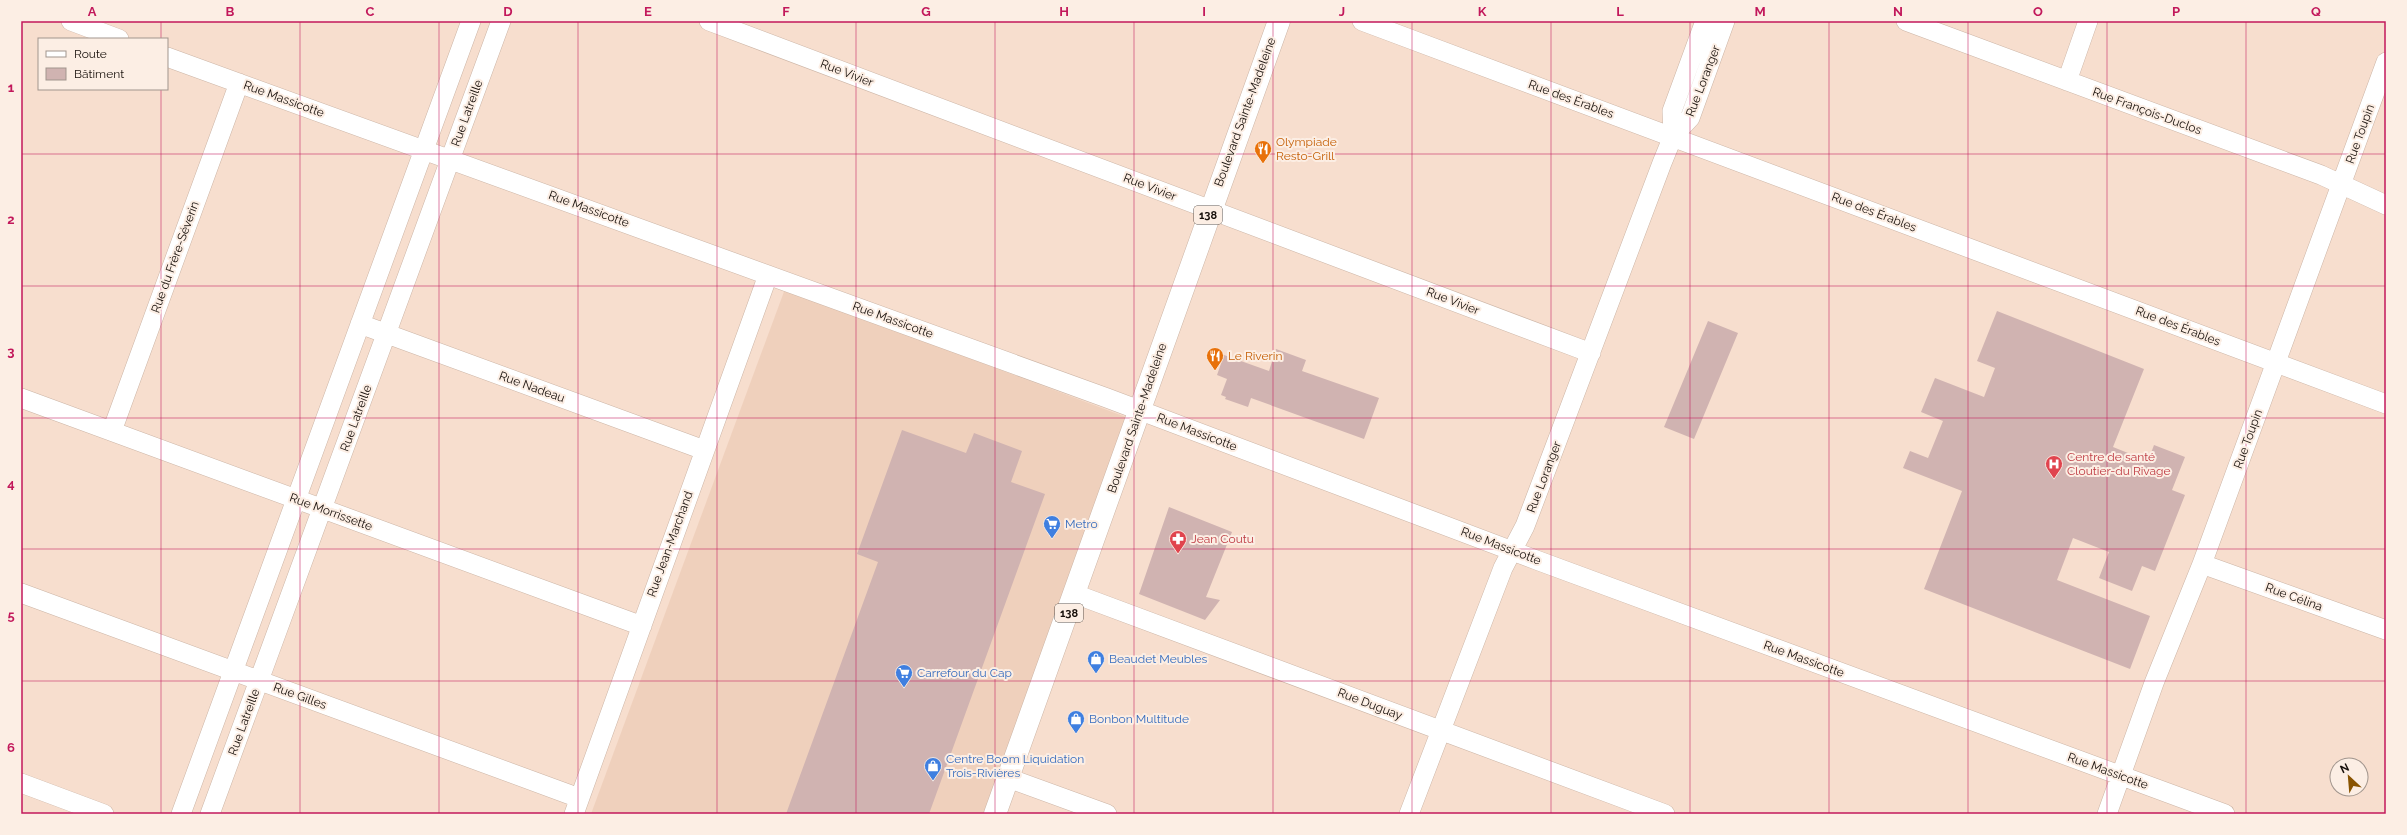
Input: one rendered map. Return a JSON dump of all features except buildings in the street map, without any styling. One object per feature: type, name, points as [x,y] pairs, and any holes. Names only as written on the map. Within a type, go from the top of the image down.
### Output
[{"type":"main road","name":"Boulevard Sainte-Madeleine","points":[[995,814],[1076,594],[1210,210],[1279,21]]},
{"type":"street","points":[[71,21],[116,38]]},
{"type":"street","points":[[181,814],[471,21]]},
{"type":"street","name":"Rue Latreille","points":[[210,814],[501,21]]},
{"type":"street","name":"Rue Vivier","points":[[708,21],[1591,353]]},
{"type":"street","name":"Rue des Érables","points":[[1362,21],[1673,136],[2386,404]]},
{"type":"street","name":"Rue Loranger","points":[[1673,136],[1672,111],[1705,21]]},
{"type":"street","name":"Rue Loranger","points":[[1409,814],[1503,568],[1525,526],[1673,136],[1690,118],[1725,21]]},
{"type":"street","name":"Rue François-Duclos","points":[[1908,21],[2314,173],[2386,205]]},
{"type":"street","points":[[2067,81],[2088,21]]},
{"type":"street","name":"Rue Massicotte","points":[[168,57],[1140,411],[2226,814]]},
{"type":"street","name":"Rue Toupin","points":[[2107,814],[2154,683],[2202,564],[2342,186],[2386,62]]},
{"type":"street","name":"Rue du Frère-Séverin","points":[[112,431],[239,83]]},
{"type":"street","name":"Rue Jean-Marchand","points":[[577,806],[768,275]]},
{"type":"street","name":"Rue Nadeau","points":[[360,324],[704,450]]},
{"type":"street","name":"Rue Morrissette","points":[[21,398],[642,626]]},
{"type":"street","name":"Rue Célina","points":[[2202,564],[2386,630]]},
{"type":"street","name":"Rue Gilles","points":[[21,593],[233,671],[577,806]]},
{"type":"street","name":"Rue Duguay","points":[[1076,594],[1665,814]]},
{"type":"street","points":[[1008,778],[1107,814]]},
{"type":"street","points":[[21,783],[104,814]]},
{"type":"shaded area","points":[[785,289],[1139,422],[993,814],[591,814]]},
{"type":"place","name":"Olympiade Resto-Grill","points":[[1263,164]]},
{"type":"place","name":"Le Riverin","points":[[1215,371]]},
{"type":"place","name":"Centre de santé Cloutier-du Rivage","points":[[2054,479]]},
{"type":"place","name":"Metro","points":[[1052,539]]},
{"type":"place","name":"Jean Coutu","points":[[1178,554]]},
{"type":"place","name":"Beaudet Meubles","points":[[1096,674]]},
{"type":"place","name":"Carrefour du Cap","points":[[904,688]]},
{"type":"place","name":"Bonbon Multitude","points":[[1076,734]]},
{"type":"place","name":"Centre Boom Liquidation Trois-Rivières","points":[[933,781]]}]
